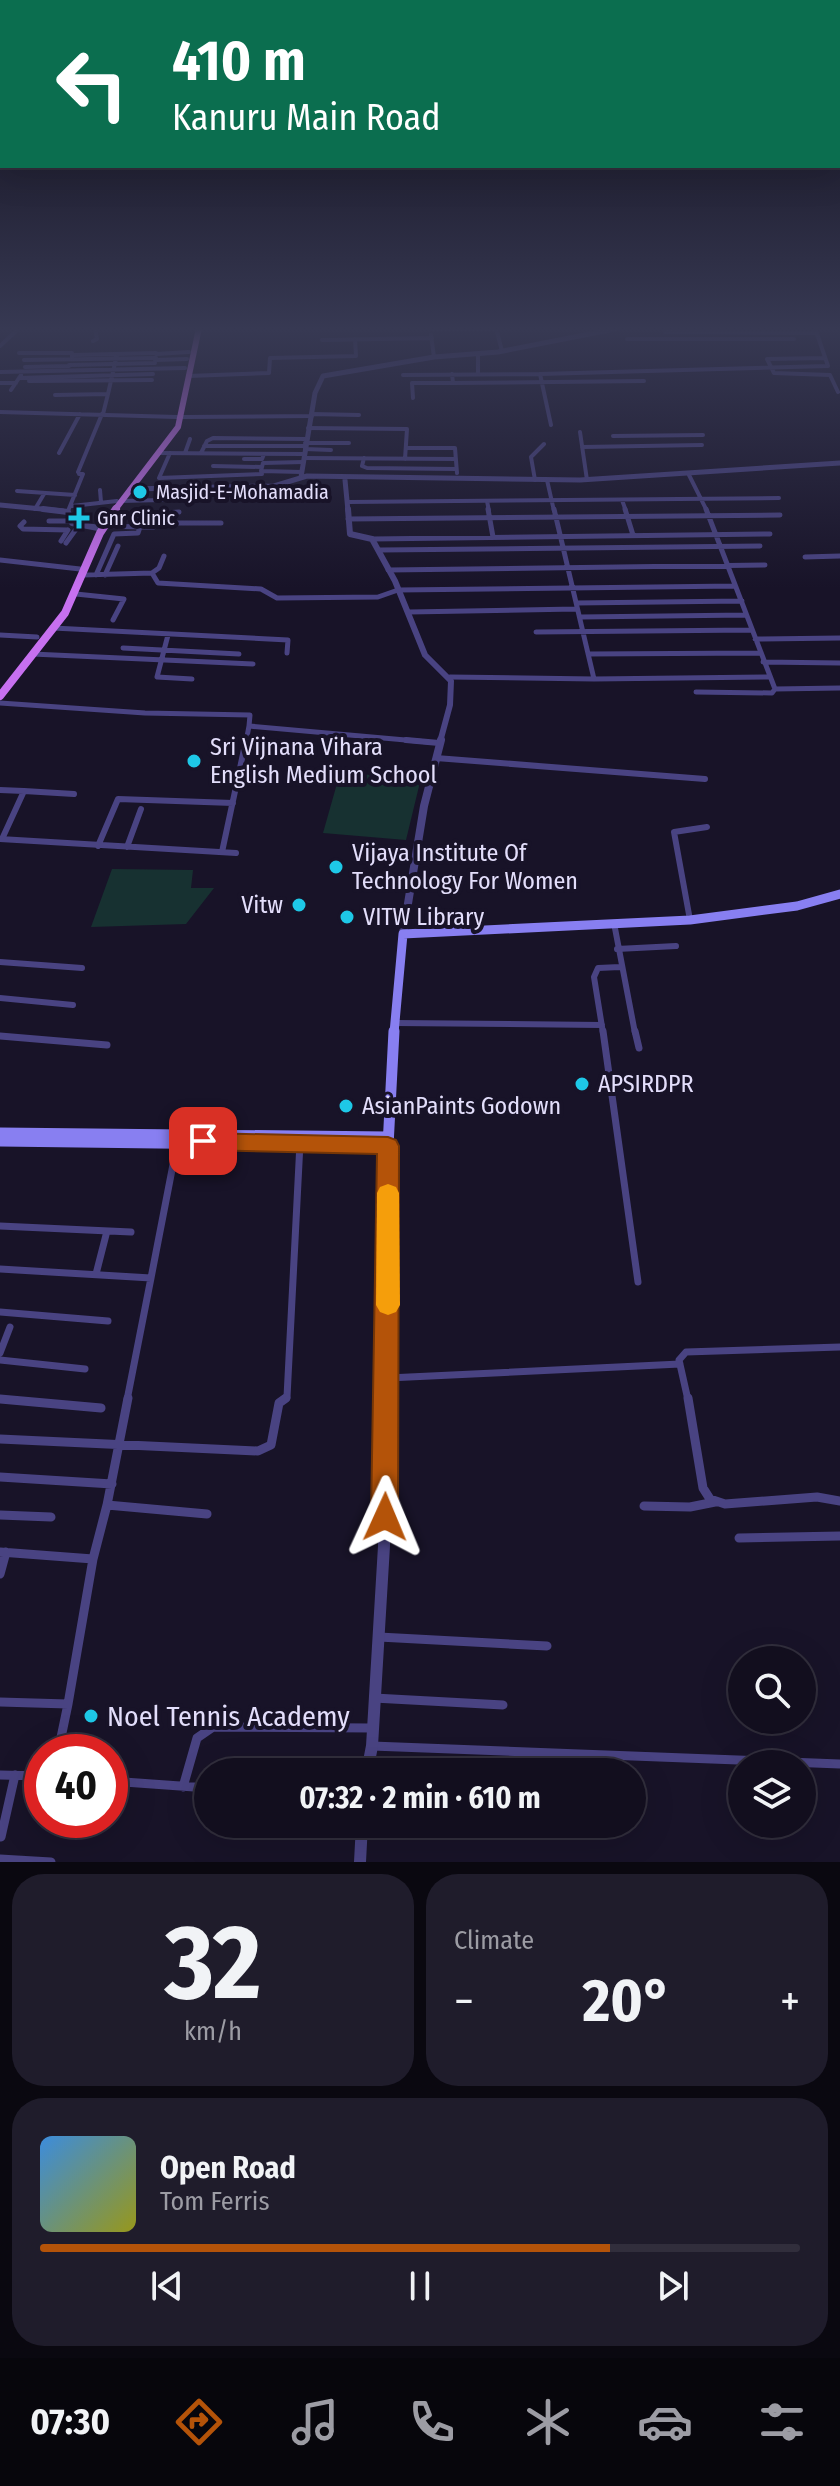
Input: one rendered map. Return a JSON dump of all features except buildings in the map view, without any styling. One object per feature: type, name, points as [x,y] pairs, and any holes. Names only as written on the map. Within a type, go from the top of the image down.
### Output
[{"type":"main road","points":[[127,489],[172,438],[179,417]]},
{"type":"main road","points":[[0,688],[66,601],[101,529],[179,417]]},
{"type":"main road","points":[[101,529],[112,517],[119,501]]},
{"type":"main road","points":[[0,696],[76,594],[81,572]]},
{"type":"main road","points":[[388,1141],[394,1023],[403,934],[690,920],[797,906],[840,894]]},
{"type":"main road","points":[[0,1133],[178,1141],[250,1138],[300,1143],[388,1141]]},
{"type":"main road","points":[[0,1141],[75,1137],[388,1141]]},
{"type":"street","points":[[59,453],[80,415]]},
{"type":"street","points":[[72,525],[63,542],[72,525],[70,509],[83,474],[79,473],[103,415]]},
{"type":"street","points":[[126,415],[305,415]]},
{"type":"street","points":[[302,475],[312,415]]},
{"type":"street","points":[[354,415],[359,415]]},
{"type":"street","points":[[549,415],[551,425]]},
{"type":"street","points":[[308,428],[407,429],[405,459]]},
{"type":"street","points":[[580,432],[587,480]]},
{"type":"street","points":[[660,433],[663,446]]},
{"type":"street","points":[[613,436],[660,433],[703,435]]},
{"type":"street","points":[[185,453],[190,439]]},
{"type":"street","points":[[158,453],[264,454],[349,443]]},
{"type":"street","points":[[535,480],[531,457],[544,444]]},
{"type":"street","points":[[408,448],[456,445],[457,480]]},
{"type":"street","points":[[582,447],[702,445]]},
{"type":"street","points":[[201,453],[204,446],[331,450]]},
{"type":"street","points":[[456,459],[364,458],[304,450],[263,463],[261,471],[345,480],[547,481],[840,464]]},
{"type":"street","points":[[170,453],[159,478],[262,474]]},
{"type":"street","points":[[244,459],[262,459],[264,454]]},
{"type":"street","points":[[364,458],[364,468],[456,469]]},
{"type":"street","points":[[127,489],[274,486],[289,484],[293,478],[302,475],[547,481],[840,464]]},
{"type":"street","points":[[213,466],[262,467]]},
{"type":"street","points":[[435,468],[435,480]]},
{"type":"street","points":[[689,475],[709,516],[775,689]]},
{"type":"street","points":[[345,480],[350,534],[372,539],[770,534]]},
{"type":"street","points":[[547,481],[594,679]]},
{"type":"street","points":[[100,490],[101,502]]},
{"type":"street","points":[[17,491],[75,495]]},
{"type":"street","points":[[35,509],[44,494]]},
{"type":"street","points":[[348,502],[779,498]]},
{"type":"street","points":[[1,506],[70,509],[101,502],[162,500]]},
{"type":"street","points":[[622,500],[633,535]]},
{"type":"street","points":[[487,501],[493,537]]},
{"type":"street","points":[[112,517],[179,512]]},
{"type":"street","points":[[348,519],[780,515]]},
{"type":"street","points":[[49,521],[101,529],[154,527],[156,523],[221,523]]},
{"type":"street","points":[[24,522],[20,526],[23,529],[72,525]]},
{"type":"street","points":[[101,529],[114,534],[138,533],[140,527]]},
{"type":"street","points":[[96,575],[114,534]]},
{"type":"street","points":[[372,539],[409,612],[427,658],[450,677],[769,677]]},
{"type":"street","points":[[105,575],[118,546]]},
{"type":"street","points":[[380,550],[760,546]]},
{"type":"street","points":[[0,560],[105,575],[152,573],[159,568],[164,556]]},
{"type":"street","points":[[805,557],[840,556]]},
{"type":"street","points":[[388,570],[765,565]]},
{"type":"street","points":[[152,573],[160,583],[261,589],[277,598],[378,597],[398,590],[735,586]]},
{"type":"street","points":[[76,594],[124,599],[113,620]]},
{"type":"street","points":[[409,612],[742,601]]},
{"type":"street","points":[[580,617],[746,615]]},
{"type":"street","points":[[53,628],[288,640],[287,653]]},
{"type":"street","points":[[536,632],[751,630]]},
{"type":"street","points":[[0,635],[37,637]]},
{"type":"street","points":[[168,635],[157,677],[192,679]]},
{"type":"street","points":[[755,639],[840,638]]},
{"type":"street","points":[[123,648],[239,654]]},
{"type":"street","points":[[588,654],[760,653]]},
{"type":"street","points":[[32,654],[253,664]]},
{"type":"street","points":[[763,662],[840,663]]},
{"type":"street","points":[[403,934],[424,806],[452,689],[450,677]]},
{"type":"street","points":[[691,679],[697,695],[840,688]]},
{"type":"street","points":[[0,703],[145,713],[252,713],[222,852]]},
{"type":"street","points":[[249,726],[439,743]]},
{"type":"street","points":[[436,758],[705,779]]},
{"type":"street","points":[[0,790],[74,794]]},
{"type":"street","points":[[24,791],[1,839],[236,853]]},
{"type":"street","points":[[98,846],[118,799],[233,803]]},
{"type":"street","points":[[127,847],[141,809]]},
{"type":"street","points":[[690,920],[674,832],[707,827]]},
{"type":"street","points":[[614,923],[620,967],[639,1048]]},
{"type":"street","points":[[617,949],[676,946]]},
{"type":"street","points":[[0,962],[82,968]]},
{"type":"street","points":[[620,967],[598,968],[594,974],[638,1282]]},
{"type":"street","points":[[0,998],[73,1005]]},
{"type":"street","points":[[394,1023],[602,1025]]},
{"type":"street","points":[[0,1036],[107,1045]]},
{"type":"street","points":[[62,1734],[93,1559],[121,1445],[178,1141]]},
{"type":"street","points":[[370,1758],[379,1637],[388,1378],[388,1141]]},
{"type":"street","points":[[0,1439],[258,1451],[271,1445],[279,1403],[287,1397],[300,1143]]},
{"type":"street","points":[[0,1226],[131,1232]]},
{"type":"street","points":[[96,1274],[107,1231]]},
{"type":"street","points":[[0,1269],[151,1278]]},
{"type":"street","points":[[0,1312],[108,1321]]},
{"type":"street","points":[[0,1353],[10,1327]]},
{"type":"street","points":[[715,1502],[703,1488],[679,1360],[686,1352],[840,1347]]},
{"type":"street","points":[[0,1360],[85,1369]]},
{"type":"street","points":[[388,1378],[680,1364]]},
{"type":"street","points":[[0,1399],[101,1408]]},
{"type":"street","points":[[0,1477],[112,1484]]},
{"type":"street","points":[[644,1506],[690,1507],[715,1502],[817,1497],[840,1501]]},
{"type":"street","points":[[107,1505],[207,1514]]},
{"type":"street","points":[[0,1515],[51,1517]]},
{"type":"street","points":[[739,1538],[840,1536]]},
{"type":"street","points":[[0,1574],[3,1552],[93,1559]]},
{"type":"street","points":[[379,1637],[547,1646]]},
{"type":"street","points":[[374,1698],[503,1705]]},
{"type":"street","points":[[0,1702],[68,1704]]},
{"type":"street","points":[[183,1787],[197,1738],[213,1727],[372,1728]]},
{"type":"street","points":[[372,1746],[840,1764]]},
{"type":"street","points":[[0,1775],[24,1775]]},
{"type":"street","points":[[1,1837],[15,1775]]},
{"type":"street","points":[[128,1782],[194,1787]]},
{"type":"street","points":[[360,1862],[361,1838]]},
{"type":"street","points":[[0,1859],[51,1862]]},
{"type":"green space","points":[[340,773],[421,778],[406,840],[323,833]]},
{"type":"green space","points":[[112,869],[193,870],[191,888],[214,888],[186,924],[91,927]]},
{"type":"slow traffic","points":[[388,1193],[388,1305]]},
{"type":"place","name":"Masjid-E-Mohamadia","points":[[140,492]]},
{"type":"place","name":"Gnr Clinic","points":[[79,518]]},
{"type":"place","name":"Sri Vijnana Vihara English Medium School","points":[[194,761]]},
{"type":"place","name":"Vijaya Institute Of Technology For Women","points":[[336,867]]},
{"type":"place","name":"Vitw","points":[[299,905]]},
{"type":"place","name":"VITW Library","points":[[347,917]]},
{"type":"place","name":"APSIRDPR","points":[[582,1084]]},
{"type":"place","name":"AsianPaints Godown","points":[[346,1106]]},
{"type":"place","name":"Noel Tennis Academy","points":[[91,1716]]},
{"type":"route","points":[[203,1141],[388,1146],[385,1517]]}]
